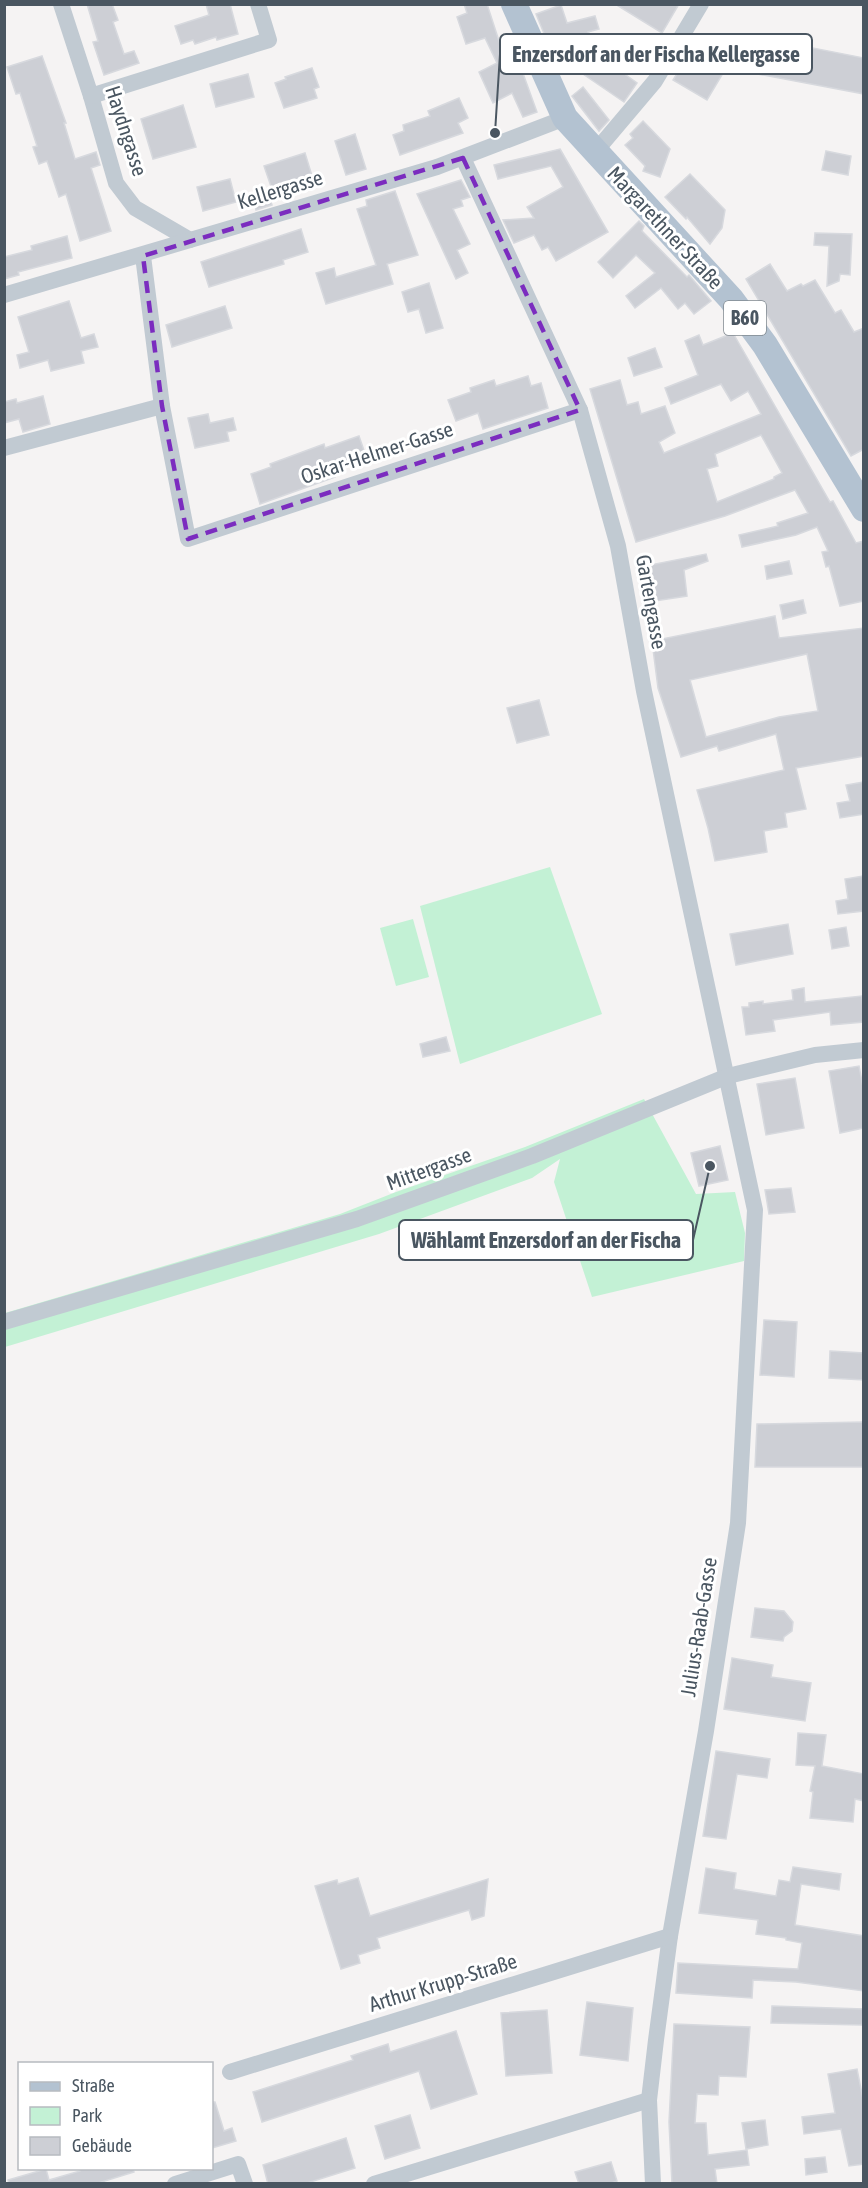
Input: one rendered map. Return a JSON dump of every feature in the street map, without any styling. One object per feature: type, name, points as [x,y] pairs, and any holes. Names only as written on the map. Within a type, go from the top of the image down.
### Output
[{"type":"main road","name":"Margarethner Straße","points":[[514,4],[565,118],[698,262],[738,309],[765,345],[864,509]]},
{"type":"street","name":"Haydngasse","points":[[61,4],[116,183],[135,208],[190,240]]},
{"type":"street","points":[[91,96],[269,40],[258,4]]},
{"type":"street","points":[[596,152],[655,81],[701,4]]},
{"type":"street","name":"Kellergasse","points":[[4,295],[143,256],[463,158],[565,118]]},
{"type":"street","name":"Gartengasse","points":[[463,158],[580,410],[618,546],[644,691],[728,1076]]},
{"type":"street","points":[[4,448],[162,406],[143,256]]},
{"type":"street","name":"Oskar-Helmer-Gasse","points":[[162,406],[188,539],[580,410]]},
{"type":"street","name":"Mittergasse","points":[[4,1322],[357,1219],[532,1156],[728,1076],[815,1055],[864,1050]]},
{"type":"street","name":"Julius-Raab-Gasse","points":[[653,2184],[649,2100],[670,1936],[706,1731],[738,1523],[755,1210],[728,1076]]},
{"type":"street","name":"Arthur Krupp-Straße","points":[[230,2072],[670,1936]]},
{"type":"street","points":[[375,2184],[649,2100]]},
{"type":"street","points":[[175,2184],[238,2164],[245,2184]]},
{"type":"highlighted area","points":[[463,158],[580,410],[188,539],[162,406],[143,256]]},
{"type":"green space","points":[[550,867],[602,1014],[460,1064],[420,906]]},
{"type":"green space","points":[[413,919],[429,977],[396,986],[380,928]]},
{"type":"green space","points":[[644,1099],[696,1194],[735,1192],[745,1233],[744,1261],[592,1297],[554,1182],[560,1159],[532,1178],[379,1234],[5,1347],[5,1313],[340,1214],[525,1147]]},
{"type":"building","points":[[87,4],[112,4],[118,20],[113,22],[124,54],[134,51],[139,63],[104,75],[93,42],[98,41]]},
{"type":"building","points":[[206,4],[230,4],[238,34],[217,40],[216,37],[195,44],[193,40],[181,44],[175,26],[209,15]]},
{"type":"building","points":[[464,4],[487,4],[501,47],[512,43],[537,112],[523,117],[512,93],[493,103],[479,72],[497,63],[485,38],[466,44],[457,17],[467,13]]},
{"type":"building","points":[[615,4],[679,4],[662,33]]},
{"type":"building","points":[[561,5],[567,23],[595,16],[599,29],[588,32],[610,67],[614,63],[619,70],[637,83],[624,102],[564,61],[558,51],[552,53],[536,14]]},
{"type":"building","points":[[698,40],[726,57],[759,61],[762,46],[801,54],[803,46],[864,58],[864,94],[726,68],[707,100],[673,80]]},
{"type":"building","points":[[42,56],[66,123],[64,123],[75,159],[96,152],[100,165],[91,168],[111,231],[80,241],[66,194],[59,197],[47,161],[39,164],[33,147],[37,146],[20,93],[16,94],[7,67]]},
{"type":"building","points":[[312,68],[319,87],[314,89],[317,98],[284,108],[275,83],[286,79],[285,77]]},
{"type":"building","points":[[248,74],[254,97],[216,107],[210,84]]},
{"type":"building","points":[[583,87],[609,120],[599,131],[572,96]]},
{"type":"building","points":[[459,98],[468,118],[458,123],[463,133],[400,155],[393,135],[404,131],[403,125],[430,116],[428,111]]},
{"type":"building","points":[[183,105],[196,147],[153,159],[141,119]]},
{"type":"building","points":[[643,121],[670,149],[660,177],[643,171],[645,166],[625,145],[633,138],[630,134]]},
{"type":"building","points":[[355,134],[366,169],[346,175],[335,141]]},
{"type":"building","points":[[560,149],[608,232],[556,261],[548,247],[542,250],[534,235],[514,243],[503,220],[534,218],[527,207],[563,187],[551,166],[498,179],[494,165]]},
{"type":"building","points":[[826,151],[851,156],[848,175],[822,170]]},
{"type":"building","points":[[305,153],[313,179],[292,186],[294,192],[275,198],[264,166]]},
{"type":"building","points":[[690,174],[725,210],[722,228],[710,244],[687,217],[686,219],[665,197]]},
{"type":"building","points":[[230,179],[236,202],[203,211],[197,187]]},
{"type":"building","points":[[461,180],[470,197],[461,200],[463,206],[453,209],[470,244],[457,250],[468,273],[456,279],[417,194]]},
{"type":"building","points":[[395,191],[418,255],[387,264],[393,284],[326,304],[316,273],[334,268],[336,277],[376,265],[357,209],[367,206],[366,200]]},
{"type":"building","points":[[268,193],[272,205],[256,210],[253,198]]},
{"type":"building","points":[[639,221],[644,226],[642,231],[687,277],[689,275],[711,301],[694,314],[685,303],[678,309],[661,288],[635,308],[626,296],[655,273],[636,255],[613,278],[598,262]]},
{"type":"building","points":[[301,229],[308,252],[283,260],[284,264],[209,287],[201,262]]},
{"type":"building","points":[[815,233],[852,234],[850,275],[840,274],[839,281],[827,286],[829,246],[814,245]]},
{"type":"building","points":[[67,236],[72,258],[18,272],[19,275],[4,279],[4,257],[32,250],[31,246]]},
{"type":"building","points":[[770,264],[787,291],[815,280],[835,313],[841,310],[854,332],[864,328],[864,449],[851,456],[746,279]]},
{"type":"building","points":[[429,283],[443,328],[426,333],[419,309],[408,312],[402,292]]},
{"type":"building","points":[[69,301],[81,338],[94,334],[98,347],[81,351],[84,363],[51,371],[48,360],[20,368],[17,355],[29,352],[18,317]]},
{"type":"building","points":[[225,306],[232,328],[172,347],[166,325]]},
{"type":"building","points":[[733,333],[830,502],[833,501],[856,543],[864,541],[864,601],[840,606],[829,566],[826,567],[822,552],[828,551],[817,527],[796,535],[742,547],[739,535],[778,526],[777,523],[808,513],[795,490],[725,516],[636,542],[590,389],[620,380],[627,405],[638,402],[641,414],[665,406],[675,433],[659,442],[664,453],[761,414],[748,391],[731,401],[721,384],[671,404],[665,388],[698,375],[685,341],[699,335],[703,345]],"holes":[[[761,435],[782,473],[774,479],[717,502],[707,469],[718,466],[715,454]]]},
{"type":"building","points":[[655,348],[662,367],[634,376],[628,358]]},
{"type":"building","points":[[528,376],[531,386],[541,383],[548,408],[483,429],[478,413],[456,421],[448,400],[471,392],[470,388],[494,380],[496,386]]},
{"type":"building","points":[[43,396],[50,424],[23,432],[19,419],[4,423],[4,402],[16,399],[17,403]]},
{"type":"building","points":[[208,414],[210,423],[233,418],[236,430],[227,432],[229,441],[195,448],[188,418]]},
{"type":"building","points":[[359,436],[367,459],[333,471],[335,477],[260,504],[251,474],[271,467],[270,464],[324,444],[325,448]]},
{"type":"building","points":[[706,554],[708,561],[684,570],[687,596],[655,601],[650,565]]},
{"type":"building","points":[[789,561],[792,574],[767,579],[765,566]]},
{"type":"building","points":[[803,600],[806,613],[783,619],[780,605]]},
{"type":"building","points":[[775,616],[779,638],[864,628],[864,756],[796,768],[806,809],[785,813],[787,827],[764,831],[767,852],[715,861],[697,790],[784,770],[776,734],[719,751],[717,746],[681,757],[658,688],[652,641]],"holes":[[[807,654],[818,711],[779,717],[706,737],[690,680]]]},
{"type":"building","points":[[539,700],[549,735],[517,743],[507,708]]},
{"type":"building","points":[[864,782],[864,814],[840,818],[837,803],[850,801],[846,785]]},
{"type":"building","points":[[864,876],[864,911],[838,914],[836,901],[848,899],[845,879]]},
{"type":"building","points":[[788,924],[793,954],[736,965],[730,934]]},
{"type":"building","points":[[846,927],[849,946],[832,949],[829,930]]},
{"type":"building","points":[[804,988],[805,1002],[862,996],[864,1022],[831,1025],[830,1012],[773,1020],[775,1031],[746,1035],[742,1007],[749,1007],[749,1003],[763,1001],[763,1004],[793,1000],[792,990]]},
{"type":"building","points":[[446,1037],[450,1051],[423,1057],[420,1044]]},
{"type":"building","points":[[859,1066],[864,1092],[864,1128],[840,1133],[829,1071]]},
{"type":"building","points":[[795,1078],[804,1128],[766,1135],[757,1084]]},
{"type":"building","points":[[720,1146],[728,1180],[699,1186],[691,1153]]},
{"type":"building","points":[[791,1188],[795,1212],[769,1214],[765,1190]]},
{"type":"building","points":[[764,1320],[797,1322],[794,1377],[760,1375]]},
{"type":"building","points":[[830,1351],[864,1353],[864,1380],[829,1378]]},
{"type":"building","points":[[864,1422],[864,1467],[755,1467],[757,1424]]},
{"type":"building","points":[[755,1608],[784,1611],[793,1622],[792,1631],[784,1637],[783,1641],[751,1637]]},
{"type":"building","points":[[732,1658],[773,1665],[771,1677],[811,1683],[805,1721],[724,1709]]},
{"type":"building","points":[[798,1733],[826,1735],[822,1766],[864,1774],[864,1801],[855,1799],[853,1822],[810,1818],[813,1792],[810,1791],[815,1766],[796,1765]]},
{"type":"building","points":[[716,1751],[770,1759],[767,1778],[737,1774],[726,1839],[703,1836]]},
{"type":"building","points":[[793,1867],[841,1874],[839,1890],[801,1884],[795,1925],[864,1936],[864,1991],[796,1982],[753,1980],[752,1998],[676,1993],[678,1963],[798,1969],[802,1943],[786,1940],[786,1938],[756,1934],[758,1920],[699,1913],[706,1868],[736,1873],[734,1889],[776,1896],[779,1880],[790,1882]]},
{"type":"building","points":[[358,1878],[370,1916],[488,1879],[484,1916],[472,1920],[469,1910],[377,1938],[380,1948],[358,1955],[360,1963],[341,1969],[315,1886],[337,1880],[338,1884]]},
{"type":"building","points":[[587,2002],[633,2008],[628,2061],[580,2055]]},
{"type":"building","points":[[772,2006],[864,2009],[864,2016],[862,2025],[771,2023]]},
{"type":"building","points":[[547,2010],[552,2073],[506,2076],[501,2013]]},
{"type":"building","points":[[674,2024],[750,2027],[746,2077],[719,2076],[718,2095],[697,2094],[695,2123],[706,2123],[708,2155],[747,2150],[749,2165],[715,2169],[717,2184],[672,2184],[669,2122]]},
{"type":"building","points":[[456,2031],[477,2094],[431,2109],[419,2071],[262,2122],[253,2092],[353,2060],[351,2056],[388,2044],[390,2052]]},
{"type":"building","points":[[857,2069],[864,2104],[864,2164],[849,2166],[841,2129],[804,2134],[802,2117],[835,2113],[828,2074]]},
{"type":"building","points":[[213,2102],[215,2102],[224,2131],[232,2128],[236,2141],[213,2148]]},
{"type":"building","points":[[410,2115],[420,2148],[385,2159],[375,2126]]},
{"type":"building","points":[[765,2120],[768,2145],[746,2149],[742,2123]]},
{"type":"building","points":[[346,2138],[355,2168],[304,2184],[268,2184],[263,2165]]},
{"type":"building","points":[[825,2157],[827,2172],[806,2175],[805,2159]]},
{"type":"building","points":[[611,2162],[617,2181],[609,2184],[579,2184],[575,2172]]},
{"type":"building","points":[[43,2170],[46,2170],[49,2180],[80,2170],[133,2170],[134,2172],[95,2184],[9,2184],[8,2180]]},
{"type":"place","name":"Enzersdorf an der Fischa Kellergasse","points":[[495,133]]},
{"type":"place","name":"Wählamt Enzersdorf an der Fischa","points":[[710,1166]]}]
